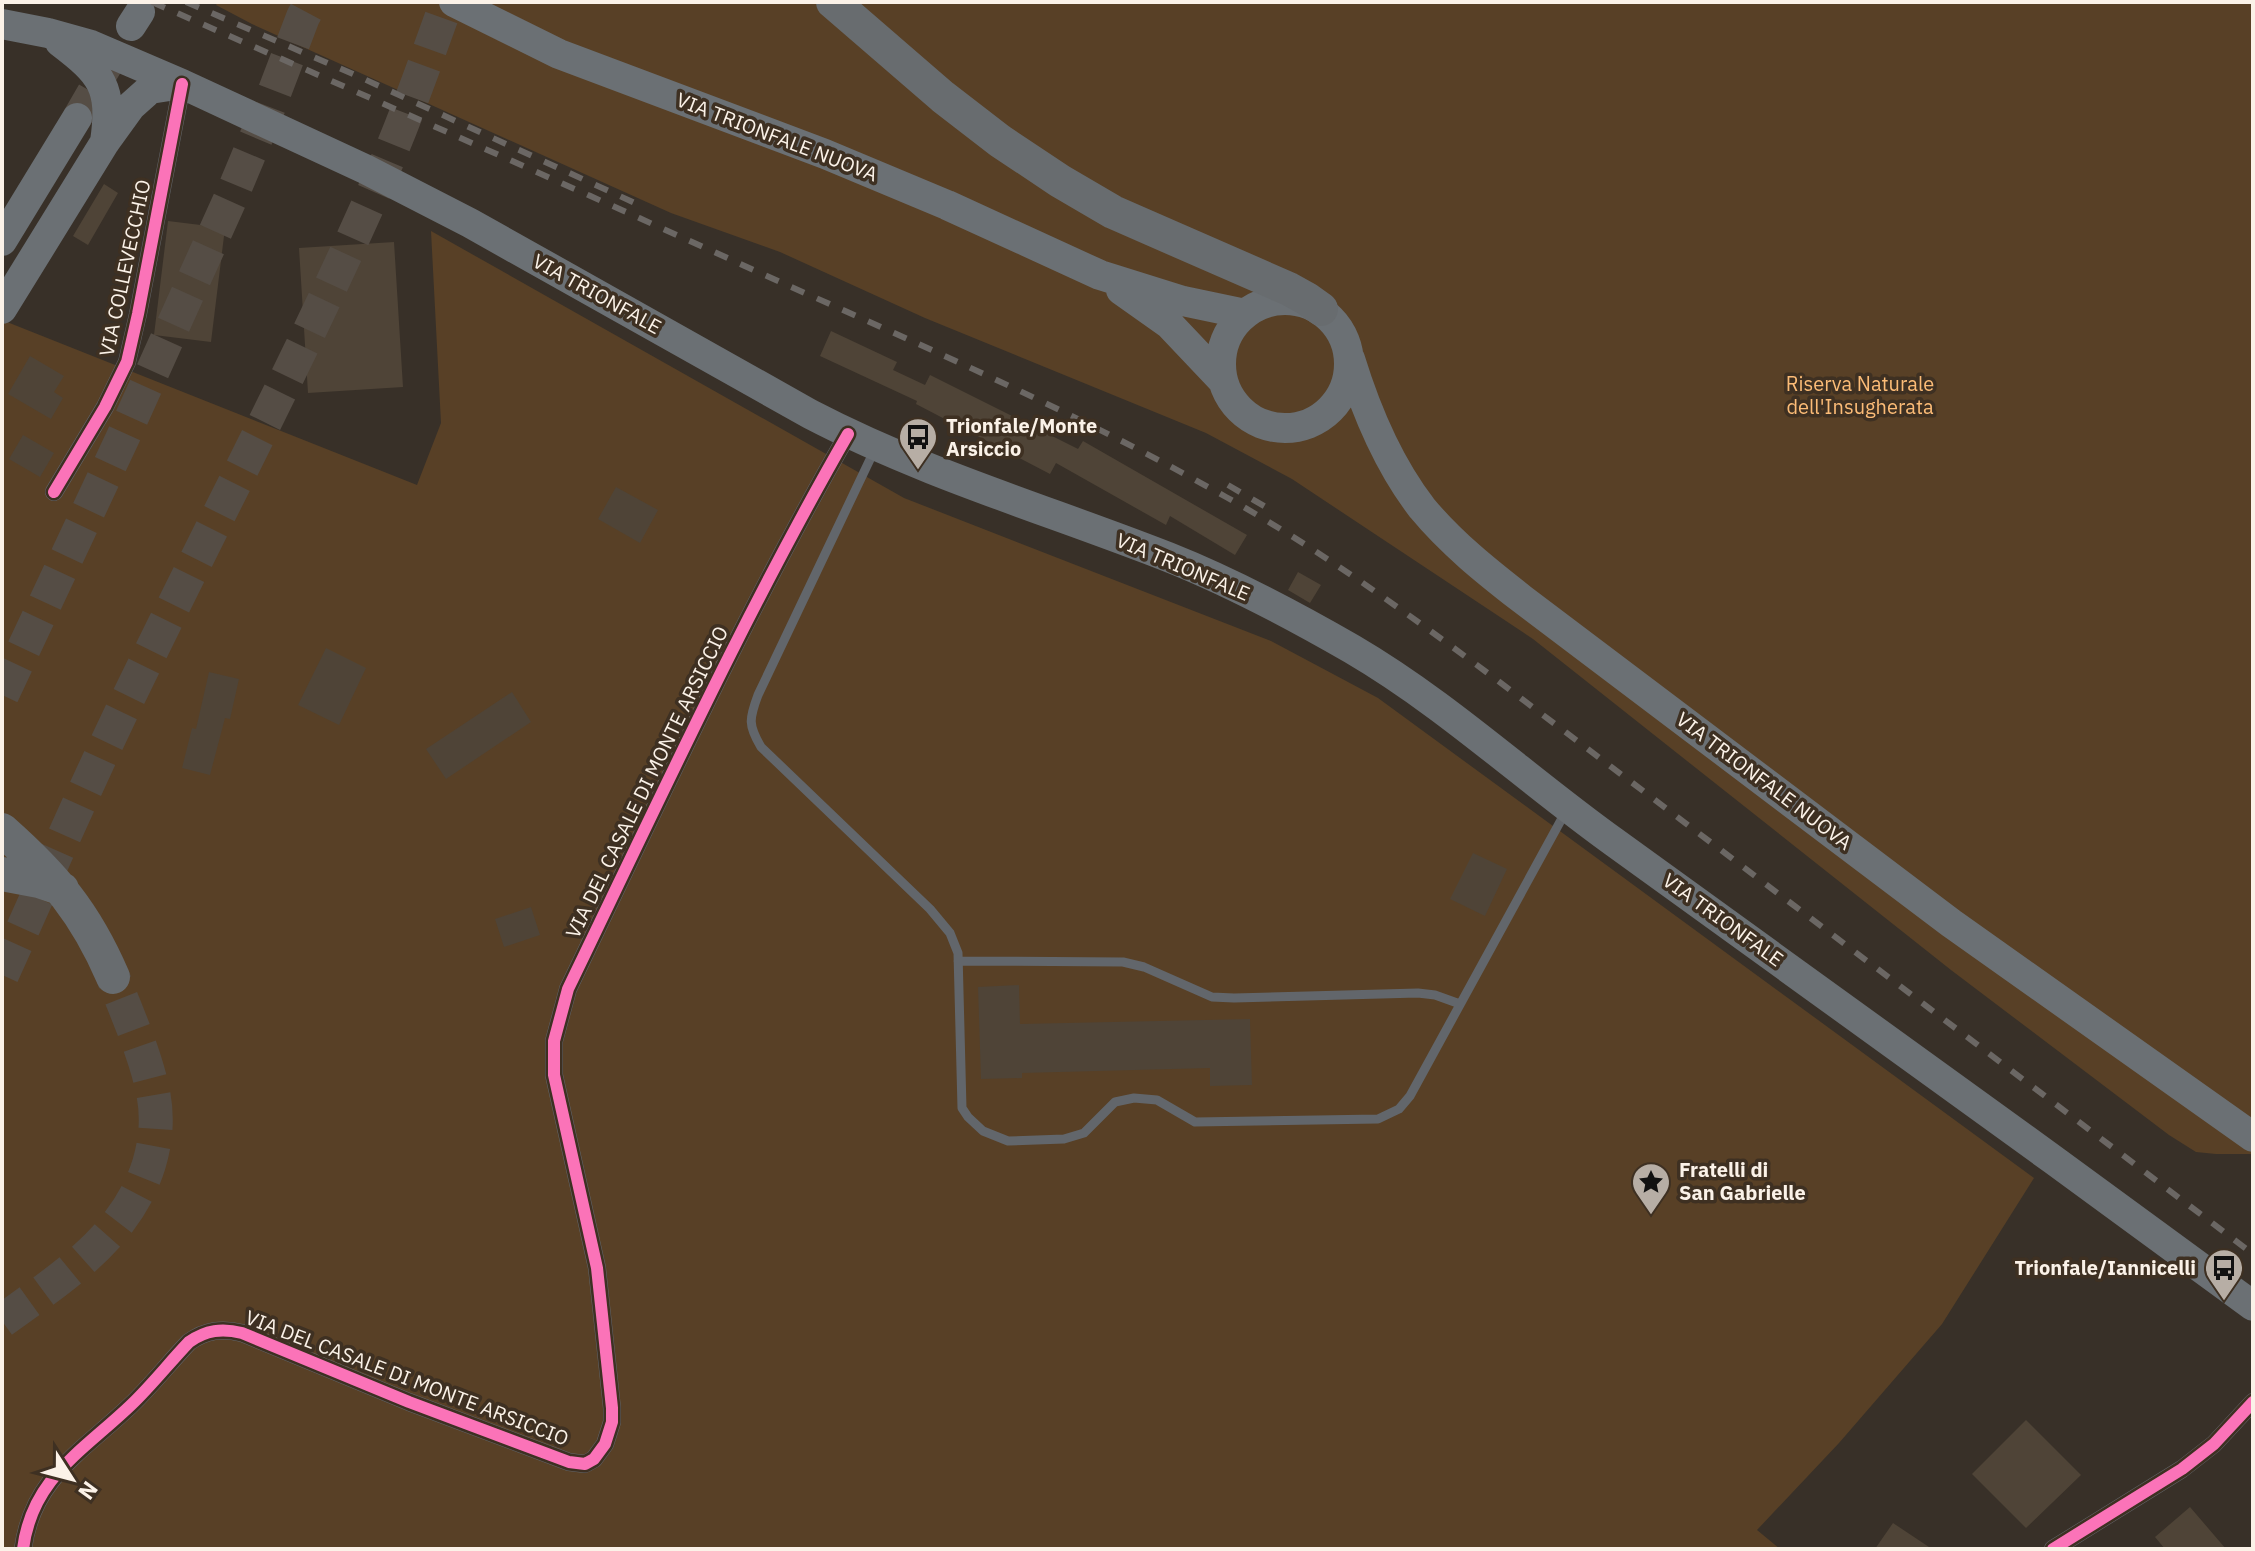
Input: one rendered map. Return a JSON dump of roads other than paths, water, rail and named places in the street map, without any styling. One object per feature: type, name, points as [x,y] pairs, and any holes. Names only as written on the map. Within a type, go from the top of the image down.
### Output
[{"type":"highway","points":[[833,2],[943,97],[1040,169],[1113,212],[1289,289],[1321,309]]},
{"type":"highway","points":[[2,830],[39,863],[62,889],[88,927],[113,977]]},
{"type":"highway","points":[[2,874],[62,889]]},
{"type":"main road","name":"VIA TRIONFALE NUOVA","points":[[454,2],[559,54],[825,154],[947,205],[1100,275],[1183,301],[1245,314]]},
{"type":"main road","name":"VIA TRIONFALE","points":[[2,24],[91,45],[182,84],[352,163],[470,223],[848,434],[1173,559],[1288,614],[1356,652],[1412,689],[1567,808],[2253,1306]]},
{"type":"main road","points":[[48,33],[83,60],[102,82],[108,110],[105,142]]},
{"type":"main road","points":[[2,309],[105,142],[131,106],[144,92],[182,84]]},
{"type":"main road","points":[[2,241],[77,118]]},
{"type":"main road","name":"VIA TRIONFALE NUOVA","points":[[1100,275],[1169,324],[1223,381]]},
{"type":"main road","points":[[1282,299],[1302,301],[1321,309],[1335,322],[1346,339],[1350,359],[1349,377],[1342,395],[1321,418],[1299,427],[1267,426],[1251,419],[1233,402],[1221,369],[1223,346],[1235,323],[1262,303],[1282,299]]},
{"type":"main road","name":"VIA TRIONFALE NUOVA","points":[[1350,359],[1370,414],[1404,481],[1444,533],[1484,569],[1951,923],[2249,1132]]},
{"type":"street","name":"VIA COLLEVECCHIO","points":[[54,492],[105,407],[127,362],[182,84]]},
{"type":"street","name":"VIA DEL CASALE DI MONTE ARSICCIO","points":[[23,1549],[30,1516],[59,1470],[137,1399],[189,1342],[214,1330],[230,1330],[249,1336],[420,1407],[569,1462],[585,1464],[598,1455],[612,1422],[611,1388],[597,1268],[554,1081],[553,1049],[557,1023],[568,989],[759,598],[848,434]]},
{"type":"street","points":[[2053,1549],[2193,1461],[2214,1444],[2253,1402]]},
{"type":"lane","points":[[876,447],[758,695],[750,715],[751,730],[761,747],[930,909],[950,933],[958,953],[962,1108],[983,1131],[1008,1141],[1064,1139],[1084,1133],[1115,1102],[1134,1098],[1157,1100],[1195,1122],[1378,1119],[1399,1109],[1410,1096],[1567,808]]},
{"type":"lane","points":[[958,961],[1123,962],[1144,967],[1212,997],[1418,993],[1460,1004]]},
{"type":"tunnel","points":[[2,695],[232,195],[311,2]]},
{"type":"tunnel","points":[[2,975],[118,720],[356,232],[402,125],[447,2]]},
{"type":"tunnel","points":[[77,118],[110,61]]},
{"type":"tunnel","points":[[2,1321],[68,1272],[108,1235],[125,1214],[149,1164],[156,1128],[153,1092],[141,1048],[113,977]]},
{"type":"railway","points":[[152,2],[995,379],[1112,436],[1261,517],[1360,581],[1489,674],[2253,1254]]},
{"type":"railway","points":[[186,2],[353,74],[635,203]]},
{"type":"railway","points":[[1228,485],[1276,513]]},
{"type":"place","name":"Trionfale/Monte Arsiccio","points":[[918,471]]},
{"type":"place","name":"Fratelli di San Gabrielle","points":[[1651,1216]]},
{"type":"place","name":"Trionfale/Iannicelli","points":[[2224,1302]]},
{"type":"park label","name":"Riserva Naturale dell'Insugherata","points":[[1860,396]]}]
